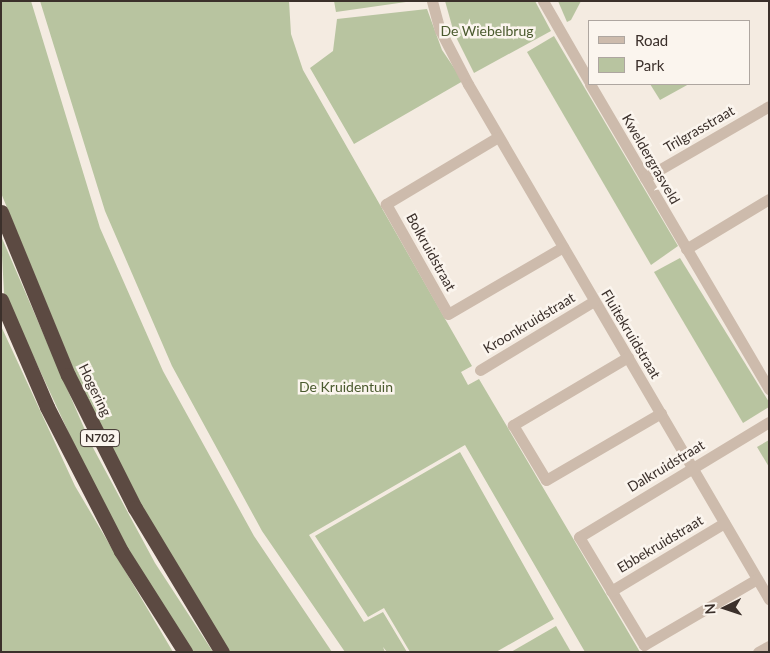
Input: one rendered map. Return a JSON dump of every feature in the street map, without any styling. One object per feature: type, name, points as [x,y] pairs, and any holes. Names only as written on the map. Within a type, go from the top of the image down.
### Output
[{"type":"highway","name":"Hogering","points":[[1,212],[68,375],[135,508],[222,652]]},
{"type":"highway","name":"N702","points":[[1,300],[47,407],[121,551],[185,652]]},
{"type":"street","name":"Fluitekruidstraat","points":[[432,1],[440,30],[468,84],[769,599]]},
{"type":"street","name":"Kweldergrasveld","points":[[542,1],[588,79]]},
{"type":"street","name":"Kweldergrasveld","points":[[592,85],[769,389]]},
{"type":"street","name":"Trilgrasstraat","points":[[645,178],[769,106]]},
{"type":"street","name":"Bolkruidstraat","points":[[498,137],[386,204],[448,314],[563,247]]},
{"type":"street","points":[[686,249],[769,199]]},
{"type":"street","name":"Kroonkruidstraat","points":[[480,370],[594,301]]},
{"type":"street","points":[[628,357],[513,425],[546,480],[661,413]]},
{"type":"street","name":"Dalkruidstraat","points":[[580,537],[769,422]]},
{"type":"street","name":"Ebbekruidstraat","points":[[611,590],[724,523]]},
{"type":"street","name":"Ebbekruidstraat","points":[[580,537],[644,645],[758,579]]},
{"type":"street","points":[[758,652],[769,646]]},
{"type":"green space","points":[[1,1],[31,1],[100,228],[163,371],[254,536],[332,652],[229,652],[161,543],[86,400],[1,193]]},
{"type":"green space","name":"De Kruidentuin","points":[[40,1],[289,1],[291,34],[303,70],[472,366],[461,372],[468,385],[479,379],[640,652],[585,652],[465,445],[309,535],[364,622],[383,612],[407,652],[387,652],[383,647],[385,652],[345,652],[262,531],[172,366],[105,211]]},
{"type":"green space","points":[[334,1],[413,1],[336,12]]},
{"type":"green space","name":"De Wiebelbrug","points":[[445,1],[535,1],[551,31],[474,73],[454,33]]},
{"type":"green space","points":[[558,1],[581,1],[571,20],[567,22]]},
{"type":"green space","points":[[427,9],[442,50],[463,81],[354,144],[310,68],[333,51],[337,19]]},
{"type":"green space","points":[[554,36],[678,246],[651,265],[527,52]]},
{"type":"green space","points":[[651,85],[687,85],[660,100]]},
{"type":"green space","points":[[1,236],[91,444],[155,563],[213,652],[190,652],[105,511],[4,293]]},
{"type":"green space","points":[[680,258],[769,402],[769,407],[743,423],[654,272]]},
{"type":"green space","points":[[1,326],[75,486],[173,652],[1,652]]},
{"type":"green space","points":[[769,440],[769,467],[757,447]]},
{"type":"green space","points":[[460,452],[554,619],[496,652],[410,652],[384,608],[368,617],[315,536]]},
{"type":"green space","points":[[556,626],[571,652],[511,652]]}]
